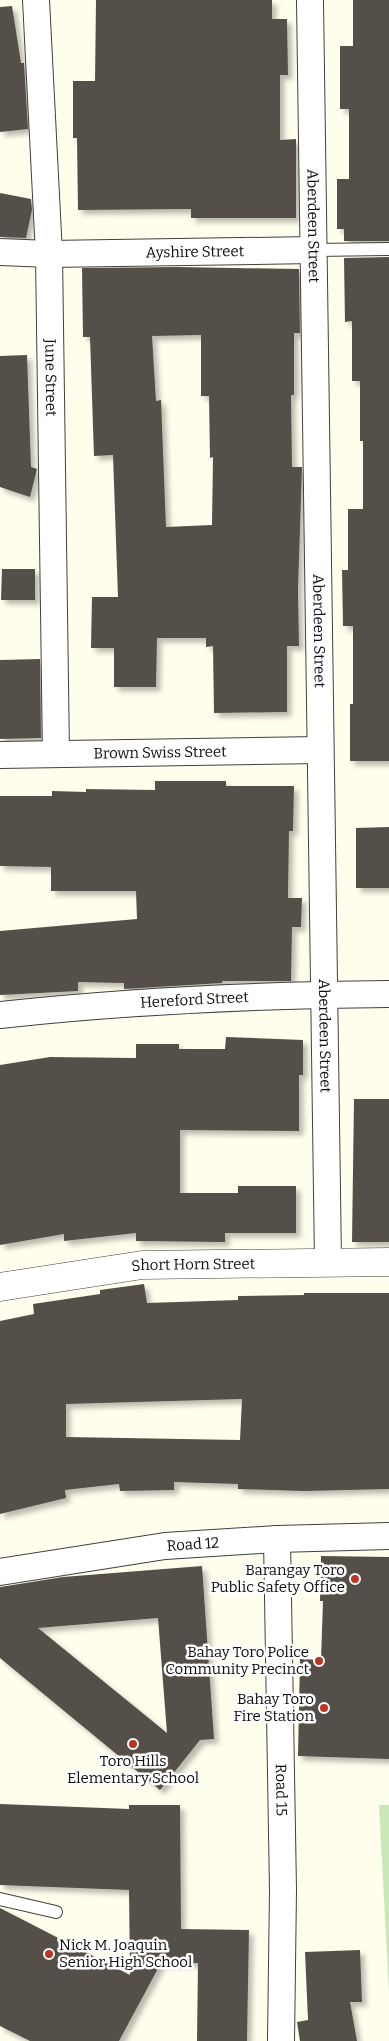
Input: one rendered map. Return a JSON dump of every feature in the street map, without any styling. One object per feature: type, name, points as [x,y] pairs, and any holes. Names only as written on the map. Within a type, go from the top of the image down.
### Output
[{"type":"street","name":"June Street","points":[[36,0],[49,254],[56,754]]},
{"type":"street","name":"Aberdeen Street","points":[[310,0],[328,1262]]},
{"type":"street","name":"Ayshire Street","points":[[0,252],[49,254],[314,250]]},
{"type":"street","name":"Brown Swiss Street","points":[[0,755],[320,750]]},
{"type":"street","name":"Hereford Street","points":[[0,1015],[102,1004],[324,994],[389,994]]},
{"type":"street","name":"Short Horn Street","points":[[0,1287],[142,1265],[389,1262]]},
{"type":"street","name":"Road 12","points":[[0,1572],[146,1548],[277,1539],[389,1536]]},
{"type":"street","name":"Road 15","points":[[277,1539],[283,1890],[281,2041]]},
{"type":"lane","name":"Ayshire Street","points":[[314,250],[389,249]]},
{"type":"lane","points":[[0,1899],[56,1912]]},
{"type":"green space","points":[[379,1805],[389,1805],[389,1994]]},
{"type":"building","points":[[96,0],[272,0],[272,19],[287,19],[288,75],[280,75],[280,140],[296,139],[296,218],[191,218],[191,209],[78,210],[77,138],[73,138],[73,81],[95,81]]},
{"type":"building","points":[[353,0],[389,0],[389,241],[344,241],[344,229],[337,229],[337,179],[349,179],[349,109],[340,109],[340,46],[353,46]]},
{"type":"building","points":[[12,6],[21,63],[24,63],[28,129],[0,132],[0,7]]},
{"type":"building","points":[[0,193],[31,199],[32,210],[26,238],[0,237]]},
{"type":"building","points":[[389,257],[389,761],[350,761],[350,704],[353,704],[353,626],[343,626],[342,570],[348,570],[348,509],[363,509],[363,441],[360,441],[360,381],[352,381],[352,321],[345,322],[344,258]]},
{"type":"building","points":[[82,268],[299,269],[300,333],[294,333],[294,395],[291,395],[292,467],[302,467],[298,590],[299,646],[287,646],[287,712],[214,713],[213,646],[206,647],[206,638],[157,638],[156,687],[114,687],[114,648],[91,648],[92,597],[118,597],[113,455],[94,456],[90,337],[83,337]],"holes":[[[201,335],[201,396],[209,396],[210,458],[213,457],[212,525],[166,527],[161,400],[156,401],[152,336]]]},
{"type":"building","points":[[27,355],[31,467],[37,469],[30,497],[0,487],[0,356]]},
{"type":"building","points":[[2,569],[35,569],[35,600],[1,600]]},
{"type":"building","points":[[40,659],[41,738],[0,739],[0,660]]},
{"type":"building","points":[[155,781],[226,781],[226,786],[294,786],[293,831],[289,831],[288,898],[302,898],[301,927],[292,927],[291,981],[222,981],[222,983],[124,989],[124,983],[78,982],[78,991],[0,995],[0,931],[137,919],[136,891],[51,891],[51,867],[0,866],[0,796],[52,796],[52,791],[86,792],[86,789],[155,790]]},
{"type":"building","points":[[389,827],[389,888],[356,888],[356,828]]},
{"type":"building","points":[[226,1037],[303,1040],[303,1075],[299,1075],[299,1131],[180,1130],[180,1193],[238,1193],[238,1186],[296,1186],[296,1233],[225,1233],[225,1242],[136,1241],[136,1233],[64,1241],[64,1234],[0,1245],[0,1065],[50,1057],[136,1058],[136,1044],[179,1044],[179,1049],[225,1049]]},
{"type":"building","points":[[354,1099],[389,1099],[389,1242],[352,1242]]},
{"type":"building","points":[[144,1284],[147,1303],[238,1300],[238,1296],[304,1295],[304,1293],[389,1293],[389,1489],[304,1491],[238,1489],[238,1484],[174,1482],[174,1490],[120,1491],[119,1484],[65,1490],[66,1498],[0,1514],[0,1321],[34,1314],[33,1304],[100,1294],[100,1290]],"holes":[[[242,1399],[240,1440],[66,1437],[66,1404]]]},
{"type":"building","points":[[321,1556],[389,1557],[389,1759],[298,1756],[300,1659],[321,1660],[323,1601],[320,1601]]},
{"type":"building","points":[[202,1566],[214,1739],[200,1740],[160,1790],[0,1658],[0,1587],[63,1577]],"holes":[[[158,1618],[167,1733],[38,1628]]]},
{"type":"building","points":[[0,1804],[129,1809],[129,1805],[180,1805],[181,1929],[249,1930],[247,2041],[197,2041],[198,1963],[161,1963],[119,2041],[30,2041],[0,2026],[0,1908],[130,1975],[129,1890],[0,1885]]},
{"type":"building","points":[[360,1950],[362,2002],[350,2002],[357,2041],[300,2041],[297,2022],[308,2020],[305,1952]]},
{"type":"place","name":"Barangay Toro Public Safety Office","points":[[355,1579]]},
{"type":"place","name":"Bahay Toro Police Community Precinct","points":[[319,1661]]},
{"type":"place","name":"Bahay Toro Fire Station","points":[[324,1708]]},
{"type":"place","name":"Toro Hills Elementary School","points":[[133,1744]]},
{"type":"place","name":"Nick M. Joaquin Senior High School","points":[[49,1954]]}]
